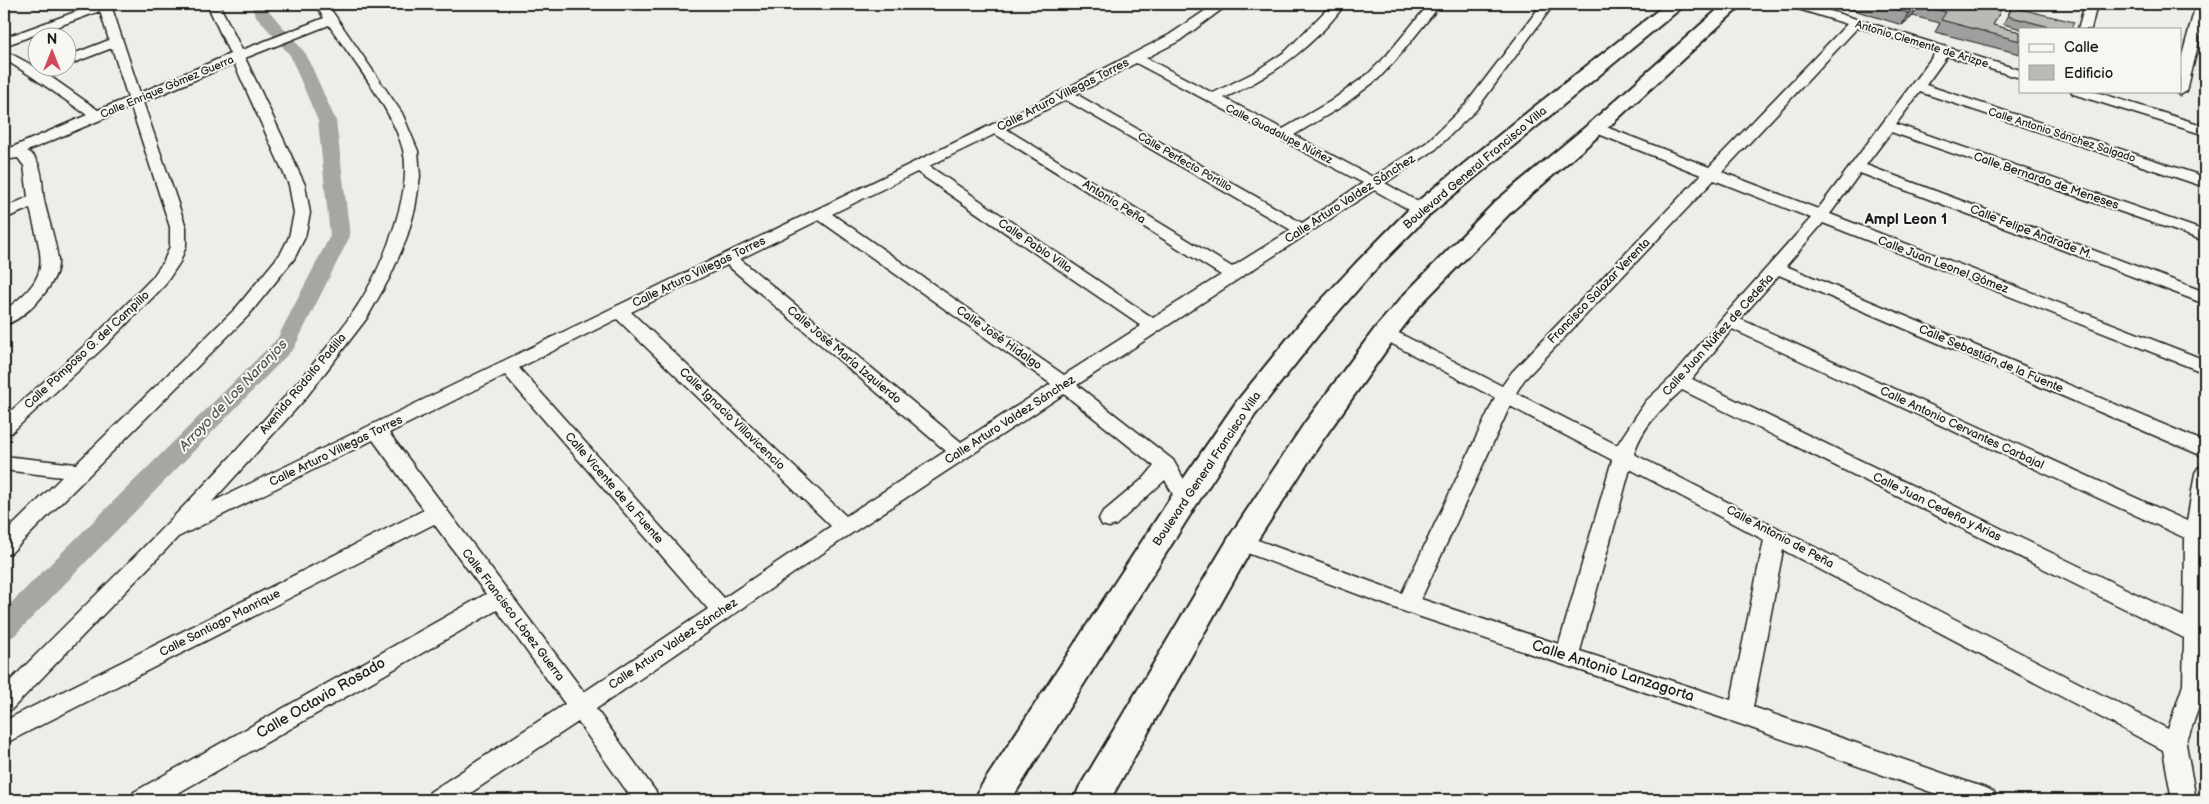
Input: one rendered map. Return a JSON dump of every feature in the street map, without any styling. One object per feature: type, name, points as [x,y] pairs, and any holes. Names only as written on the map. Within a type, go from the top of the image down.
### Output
[{"type":"main road","name":"Boulevard General Francisco Villa","points":[[992,800],[1185,499],[1246,408],[1310,328],[1364,268],[1421,210],[1541,111],[1677,4]]},
{"type":"main road","points":[[1681,49],[1686,38],[1720,4]]},
{"type":"main road","points":[[1091,800],[1241,542],[1314,431],[1385,333],[1412,300],[1464,244],[1504,206],[1596,128],[1681,49],[1734,4]]},
{"type":"street","points":[[4,42],[105,4]]},
{"type":"street","name":"Calle Pomposo G. del Campillo","points":[[4,428],[138,305],[172,262],[178,246],[178,227],[105,4]]},
{"type":"street","points":[[4,547],[242,312],[288,255],[297,237],[302,213],[297,184],[213,4]]},
{"type":"street","name":"Avenida Rodolfo Padilla","points":[[4,702],[226,474],[290,402],[355,321],[382,277],[398,240],[408,201],[412,176],[411,151],[395,113],[321,4]]},
{"type":"street","name":"Calle Arturo Villegas Torres","points":[[170,532],[618,311],[1066,94],[1174,38],[1223,4]]},
{"type":"street","points":[[1211,99],[1285,59],[1301,46],[1339,4]]},
{"type":"street","points":[[1283,135],[1320,114],[1362,85],[1384,66],[1435,4]]},
{"type":"street","name":"Calle Arturo Valdez Sánchez","points":[[439,800],[581,707],[845,527],[1431,146],[1472,107],[1548,4]]},
{"type":"street","name":"Antonio Clemente de Arizpe","points":[[1796,4],[2019,74]]},
{"type":"street","points":[[2084,28],[2091,4]]},
{"type":"street","points":[[2182,83],[2202,4]]},
{"type":"street","name":"Calle Enrique Gómez Guerra","points":[[6,154],[238,56],[331,20]]},
{"type":"street","name":"Francisco Salazar Verenta","points":[[1408,604],[1505,396],[1524,370],[1855,23]]},
{"type":"street","points":[[78,57],[116,42]]},
{"type":"street","name":"Calle Juan Núñez de Cedeña","points":[[1567,657],[1627,443],[1653,406],[1680,381],[1728,321],[1777,268],[1820,217],[1944,51]]},
{"type":"street","points":[[4,54],[28,68]]},
{"type":"street","name":"Calle Guadalupe Núñez","points":[[1136,58],[1374,183],[1421,210]]},
{"type":"street","points":[[43,78],[97,116]]},
{"type":"street","name":"Calle Antonio Sánchez Salgado","points":[[1918,87],[2205,182]]},
{"type":"street","points":[[2081,92],[2205,131]]},
{"type":"street","points":[[2173,121],[2180,92]]},
{"type":"street","name":"Calle Perfecto Portillo","points":[[1066,94],[1303,230]]},
{"type":"street","name":"Calle Bernardo de Meneses","points":[[1887,126],[2205,236]]},
{"type":"street","name":"Calle Juan Leonel Gómez","points":[[1596,128],[2205,367]]},
{"type":"street","name":"Antonio Peña","points":[[996,129],[1233,276]]},
{"type":"street","points":[[5,315],[33,295],[49,274],[50,263],[36,199],[32,166],[27,157],[6,154]]},
{"type":"street","name":"Calle Pablo Villa","points":[[917,165],[1154,327]]},
{"type":"street","name":"Calle Felipe Andrade M.","points":[[1857,167],[2205,298]]},
{"type":"street","points":[[4,214],[36,199]]},
{"type":"street","name":"Calle José Hidalgo","points":[[820,213],[1065,385],[1166,465],[1185,499]]},
{"type":"street","name":"Calle José María Izquierdo","points":[[729,258],[960,452]]},
{"type":"street","name":"Calle Sebastián de la Fuente","points":[[1777,268],[2205,450]]},
{"type":"street","name":"Calle Ignacio Villavicencio","points":[[618,311],[845,527]]},
{"type":"street","name":"Calle Antonio Cervantes Carbajal","points":[[1728,321],[2195,534]]},
{"type":"street","name":"Calle Antonio de Peña","points":[[1385,333],[1623,455],[2174,744]]},
{"type":"street","name":"Calle Vicente de la Fuente","points":[[507,366],[722,610]]},
{"type":"street","name":"Calle Juan Cedeña y Arias","points":[[1680,381],[2194,632]]},
{"type":"street","name":"Calle Francisco López Guerra","points":[[377,431],[581,707],[647,800]]},
{"type":"street","points":[[4,463],[80,472]]},
{"type":"street","points":[[1109,518],[1152,482],[1166,465]]},
{"type":"street","points":[[2184,800],[2174,744],[2195,684],[2195,534],[2205,473]]},
{"type":"street","name":"Calle Santiago Manrique","points":[[4,733],[437,513]]},
{"type":"street","points":[[1740,713],[1776,535]]},
{"type":"street","name":"Calle Antonio Lanzagorta","points":[[1241,542],[1408,604],[1740,713],[1985,800]]},
{"type":"street","name":"Calle Octavio Rosado","points":[[143,800],[500,597]]},
{"type":"building","points":[[1877,4],[2004,4],[1993,25],[2019,32],[2019,41],[1941,20],[1946,12],[1918,5],[1908,13]]},
{"type":"building","points":[[2012,7],[2074,22],[2071,28],[2053,28],[2008,16]]},
{"type":"waterway","name":"Arroyo de Los Naranjos","points":[[4,628],[286,343],[340,236],[327,121],[298,54],[262,13],[258,4]]},
{"type":"district","name":"Ampl Leon 1","points":[[1906,219]]}]
